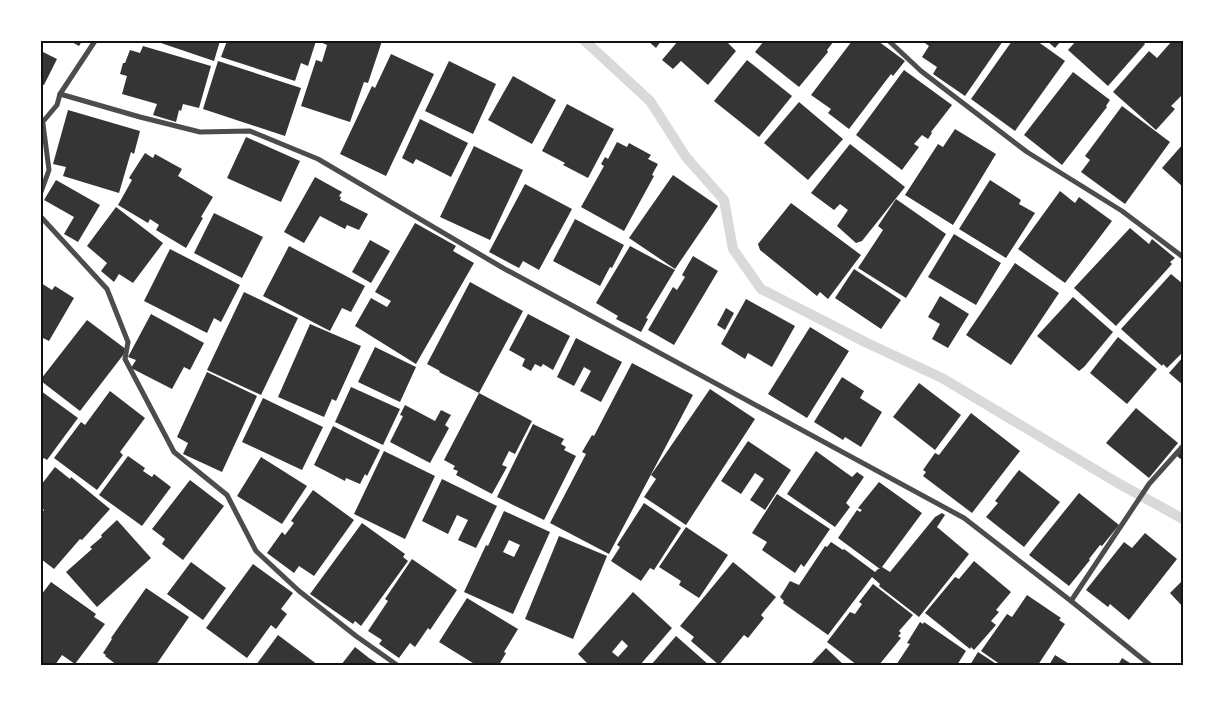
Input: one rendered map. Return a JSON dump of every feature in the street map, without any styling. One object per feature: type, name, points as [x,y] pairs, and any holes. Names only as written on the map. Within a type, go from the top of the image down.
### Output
[{"type":"street","points":[[41,192],[49,170],[42,124],[57,105],[60,94],[95,41]]},
{"type":"street","points":[[889,41],[921,71],[1027,152],[1122,211],[1183,257]]},
{"type":"street","points":[[60,94],[200,132],[250,131],[318,159],[503,268],[964,518],[1071,600],[1150,665]]},
{"type":"street","points":[[41,217],[106,289],[128,342],[125,359],[174,452],[227,495],[256,551],[299,591],[356,636],[397,665]]},
{"type":"street","points":[[1071,600],[1149,484],[1183,446]]},
{"type":"building","points":[[70,41],[82,41],[79,46]]},
{"type":"building","points":[[155,41],[220,41],[214,61]]},
{"type":"building","points":[[227,41],[316,41],[308,66],[301,63],[295,81],[221,57]]},
{"type":"building","points":[[318,41],[382,41],[368,83],[364,82],[350,122],[301,106],[316,60],[322,62],[327,45]]},
{"type":"building","points":[[648,41],[661,41],[656,48]]},
{"type":"building","points":[[678,41],[726,41],[736,51],[708,85],[681,61],[673,69],[662,60]]},
{"type":"building","points":[[764,41],[834,41],[827,50],[828,52],[799,87],[755,52]]},
{"type":"building","points":[[852,41],[878,41],[905,61],[893,76],[891,74],[849,129],[828,113],[831,109],[811,95]]},
{"type":"building","points":[[922,41],[1003,41],[965,96],[933,74],[937,67],[922,57],[929,46]]},
{"type":"building","points":[[1012,41],[1037,41],[1065,61],[1015,131],[971,99]]},
{"type":"building","points":[[1047,41],[1061,41],[1055,48]]},
{"type":"building","points":[[1076,41],[1142,41],[1145,44],[1108,86],[1068,50]]},
{"type":"building","points":[[1172,41],[1183,41],[1183,97],[1181,96],[1171,106],[1175,109],[1156,130],[1113,92],[1149,51],[1157,58]]},
{"type":"building","points":[[143,46],[211,66],[199,108],[183,104],[181,111],[179,110],[176,122],[153,115],[157,104],[122,94],[127,76],[120,74],[123,63],[125,63],[130,50],[140,53]]},
{"type":"building","points":[[41,51],[57,59],[44,85],[41,84]]},
{"type":"building","points":[[391,54],[434,74],[386,176],[340,154],[372,86],[375,88]]},
{"type":"building","points":[[747,60],[792,96],[759,137],[714,101]]},
{"type":"building","points":[[218,61],[301,88],[285,136],[203,109]]},
{"type":"building","points":[[449,61],[496,84],[473,134],[425,111]]},
{"type":"building","points":[[904,70],[952,105],[931,132],[928,139],[922,135],[914,144],[919,147],[902,170],[856,135]]},
{"type":"building","points":[[1073,72],[1110,100],[1107,107],[1062,165],[1024,135]]},
{"type":"building","points":[[513,76],[556,100],[532,144],[488,120]]},
{"type":"building","points":[[799,102],[843,139],[808,180],[764,143]]},
{"type":"building","points":[[567,104],[614,129],[588,178],[542,151]]},
{"type":"building","points":[[1122,106],[1170,142],[1125,204],[1081,172],[1090,160],[1085,156]]},
{"type":"building","points":[[68,110],[140,131],[134,154],[131,152],[119,193],[63,176],[66,167],[53,164]]},
{"type":"building","points":[[420,119],[468,143],[451,177],[416,159],[413,164],[402,158]]},
{"type":"building","points":[[955,129],[996,154],[953,225],[905,195],[938,144],[943,147]]},
{"type":"building","points":[[246,137],[300,161],[281,202],[227,178]]},
{"type":"building","points":[[617,142],[627,147],[629,143],[651,155],[648,159],[658,164],[652,175],[654,176],[624,231],[581,207],[604,166],[601,164],[605,157],[608,159]]},
{"type":"building","points":[[850,144],[905,187],[862,241],[856,243],[837,226],[848,210],[840,204],[834,210],[811,193]]},
{"type":"building","points":[[1183,144],[1183,187],[1162,168]]},
{"type":"building","points":[[474,146],[523,170],[490,240],[440,217]]},
{"type":"building","points":[[145,153],[153,158],[155,154],[182,169],[178,176],[213,197],[186,248],[156,230],[159,225],[150,219],[148,223],[118,205],[132,180],[129,178]]},
{"type":"building","points":[[673,175],[718,206],[675,269],[629,238]]},
{"type":"building","points":[[315,177],[342,192],[339,196],[341,197],[340,200],[368,214],[359,230],[347,225],[345,229],[320,216],[304,243],[284,232]]},
{"type":"building","points":[[56,180],[100,205],[78,242],[64,234],[74,217],[44,200]]},
{"type":"building","points":[[990,180],[1021,200],[1019,204],[1035,213],[1006,258],[959,229]]},
{"type":"building","points":[[525,184],[572,209],[539,270],[523,261],[519,268],[489,252]]},
{"type":"building","points":[[1060,191],[1075,203],[1079,197],[1112,221],[1065,283],[1018,249]]},
{"type":"building","points":[[896,199],[946,234],[906,298],[858,268],[883,230],[878,226]]},
{"type":"building","points":[[791,203],[861,255],[828,299],[820,292],[817,296],[760,250],[758,244]]},
{"type":"building","points":[[116,207],[163,243],[133,283],[119,274],[114,282],[101,271],[107,263],[87,246]]},
{"type":"building","points":[[214,213],[263,237],[242,278],[194,253]]},
{"type":"building","points":[[575,219],[624,245],[600,286],[553,261]]},
{"type":"building","points":[[415,223],[456,246],[453,251],[474,263],[416,364],[355,326],[371,298],[387,307],[391,301],[375,292]]},
{"type":"building","points":[[1130,228],[1149,244],[1152,239],[1175,258],[1170,262],[1172,264],[1116,326],[1074,288]]},
{"type":"building","points":[[954,234],[1001,263],[976,305],[928,277]]},
{"type":"building","points":[[370,240],[390,251],[371,283],[352,272]]},
{"type":"building","points":[[289,246],[365,286],[351,312],[342,308],[330,331],[263,296]]},
{"type":"building","points":[[630,246],[675,270],[646,318],[648,319],[641,332],[616,319],[618,316],[596,303]]},
{"type":"building","points":[[170,249],[240,285],[221,322],[214,318],[207,333],[144,301]]},
{"type":"building","points":[[693,256],[718,271],[674,345],[648,330],[673,287],[677,290],[685,277],[682,275]]},
{"type":"building","points":[[1015,263],[1059,293],[1011,365],[966,335]]},
{"type":"building","points":[[854,269],[901,300],[881,329],[835,298]]},
{"type":"building","points":[[1171,274],[1183,284],[1183,352],[1167,368],[1163,364],[1162,366],[1121,329]]},
{"type":"building","points":[[470,282],[523,311],[479,393],[427,364]]},
{"type":"building","points":[[41,283],[52,290],[55,286],[74,298],[49,341],[41,337]]},
{"type":"building","points":[[244,292],[298,318],[261,395],[207,370]]},
{"type":"building","points":[[940,296],[969,314],[948,348],[932,339],[940,324],[928,317]]},
{"type":"building","points":[[1073,297],[1113,332],[1079,371],[1037,336]]},
{"type":"building","points":[[746,299],[795,326],[772,367],[748,353],[745,359],[721,344]]},
{"type":"building","points":[[726,308],[734,313],[725,330],[717,325]]},
{"type":"building","points":[[151,314],[204,343],[190,370],[184,367],[172,389],[131,368],[136,360],[128,357]]},
{"type":"building","points":[[528,314],[570,336],[553,370],[543,364],[541,367],[535,364],[531,371],[522,366],[525,359],[509,350]]},
{"type":"building","points":[[87,320],[127,350],[80,411],[41,381],[41,379]]},
{"type":"building","points":[[310,324],[361,346],[336,401],[332,399],[324,417],[278,397]]},
{"type":"building","points":[[810,327],[849,351],[807,418],[768,394]]},
{"type":"building","points":[[1118,337],[1157,369],[1127,404],[1090,373]]},
{"type":"building","points":[[576,338],[622,362],[601,402],[580,391],[591,371],[584,367],[574,386],[557,377]]},
{"type":"building","points":[[375,347],[416,367],[400,402],[358,382]]},
{"type":"building","points":[[1183,357],[1183,385],[1169,373]]},
{"type":"building","points":[[632,363],[693,395],[609,554],[550,523],[586,454],[582,452],[592,435],[594,436]]},
{"type":"building","points":[[207,372],[257,396],[222,472],[183,454],[188,443],[177,437]]},
{"type":"building","points":[[842,377],[864,391],[860,398],[882,412],[861,447],[845,437],[843,440],[814,422]]},
{"type":"building","points":[[919,383],[961,415],[935,450],[893,417]]},
{"type":"building","points":[[351,387],[400,409],[383,445],[335,422]]},
{"type":"building","points":[[710,389],[755,419],[686,525],[644,497],[656,479],[651,475]]},
{"type":"building","points":[[41,391],[78,418],[47,460],[44,458],[41,461]]},
{"type":"building","points":[[110,391],[145,418],[120,452],[123,455],[97,490],[54,458],[81,422],[85,425]]},
{"type":"building","points":[[479,393],[532,421],[515,454],[509,451],[502,465],[507,467],[492,494],[456,475],[458,471],[453,469],[455,466],[444,460]]},
{"type":"building","points":[[263,398],[323,427],[302,470],[242,442]]},
{"type":"building","points":[[405,405],[435,421],[441,410],[451,415],[445,425],[449,428],[430,463],[390,442],[403,416],[400,415]]},
{"type":"building","points":[[1136,408],[1178,443],[1149,478],[1106,443]]},
{"type":"building","points":[[971,413],[1020,451],[972,513],[923,476],[926,472],[923,470],[935,453],[939,455]]},
{"type":"building","points":[[533,424],[564,439],[561,444],[566,447],[564,450],[576,456],[544,520],[497,497]]},
{"type":"building","points":[[333,426],[380,450],[367,476],[365,474],[360,484],[346,478],[345,481],[314,465]]},
{"type":"building","points":[[748,441],[791,470],[765,510],[750,500],[764,479],[755,473],[741,494],[721,481]]},
{"type":"building","points":[[1183,449],[1183,461],[1177,456]]},
{"type":"building","points":[[384,451],[435,476],[405,539],[354,514]]},
{"type":"building","points":[[816,451],[852,477],[857,472],[864,477],[846,503],[850,507],[835,527],[787,494]]},
{"type":"building","points":[[128,456],[145,468],[143,471],[152,477],[154,474],[171,487],[142,526],[99,495]]},
{"type":"building","points":[[261,457],[307,486],[282,524],[237,496]]},
{"type":"building","points":[[55,467],[70,479],[71,477],[110,509],[54,569],[41,559],[41,514],[44,510],[41,507],[41,485]]},
{"type":"building","points":[[1019,470],[1060,502],[1024,547],[986,517],[998,503],[995,501]]},
{"type":"building","points":[[442,479],[497,506],[476,548],[458,540],[468,520],[457,515],[448,534],[422,521]]},
{"type":"building","points":[[190,480],[224,506],[183,560],[162,544],[165,539],[152,529]]},
{"type":"building","points":[[879,482],[922,513],[882,567],[890,572],[935,517],[942,513],[945,515],[937,527],[969,554],[919,617],[879,586],[880,584],[872,577],[828,635],[783,603],[784,601],[780,597],[790,581],[799,585],[825,546],[827,547],[831,542],[844,549],[875,572],[880,569],[838,538],[857,510],[860,512],[862,510],[858,508]]},
{"type":"building","points":[[313,490],[354,520],[314,576],[299,566],[294,573],[267,553],[282,532],[285,535],[294,523],[291,521]]},
{"type":"building","points":[[1079,493],[1119,525],[1102,546],[1100,545],[1069,586],[1029,555]]},
{"type":"building","points":[[777,494],[830,529],[804,567],[801,564],[795,573],[762,550],[767,542],[752,533]]},
{"type":"building","points":[[644,503],[681,528],[654,570],[650,568],[641,581],[611,561],[620,547],[617,545]]},
{"type":"building","points":[[504,511],[550,532],[513,614],[464,592],[486,545],[488,546]],"holes":[[[509,540],[520,545],[514,557],[503,552]]]},
{"type":"building","points":[[117,520],[151,558],[97,607],[66,572],[92,549],[90,547]]},
{"type":"building","points":[[362,523],[405,554],[403,557],[408,561],[361,626],[355,621],[353,624],[310,594]]},
{"type":"building","points":[[686,527],[728,555],[699,598],[679,585],[681,581],[659,567]]},
{"type":"building","points":[[1145,533],[1177,559],[1129,620],[1110,604],[1108,607],[1086,590],[1124,542],[1132,548]]},
{"type":"building","points":[[559,536],[607,556],[573,639],[525,619]]},
{"type":"building","points":[[412,559],[457,590],[430,630],[428,628],[415,647],[410,643],[399,658],[379,644],[382,640],[368,631],[388,601],[385,599]]},
{"type":"building","points":[[974,561],[1011,592],[996,610],[999,612],[991,621],[996,625],[974,650],[971,647],[970,649],[925,613],[955,577],[959,579]]},
{"type":"building","points":[[191,562],[226,588],[203,620],[167,594]]},
{"type":"building","points":[[733,562],[776,597],[761,615],[764,618],[748,638],[744,635],[719,665],[691,641],[694,637],[680,626]]},
{"type":"building","points":[[253,564],[293,593],[281,609],[287,614],[276,629],[271,625],[247,658],[206,628]]},
{"type":"building","points":[[1183,580],[1183,607],[1170,593]]},
{"type":"building","points":[[51,582],[96,614],[94,617],[105,624],[75,664],[62,655],[55,665],[45,665],[41,662],[41,595]]},
{"type":"building","points":[[873,584],[913,615],[899,631],[901,633],[898,636],[901,638],[879,665],[857,665],[827,642],[850,612],[855,614],[862,604],[859,602]]},
{"type":"building","points":[[146,588],[189,617],[156,665],[117,665],[103,653],[111,638]]},
{"type":"building","points":[[633,592],[672,628],[640,665],[589,665],[578,654]],"holes":[[[622,640],[628,646],[618,657],[612,652]]]},
{"type":"building","points":[[1027,595],[1061,618],[1059,620],[1065,624],[1038,665],[1001,665],[981,651],[1007,614],[1012,617]]},
{"type":"building","points":[[467,598],[518,629],[504,652],[506,653],[499,665],[476,665],[439,642]]},
{"type":"building","points":[[920,622],[923,624],[924,622],[966,651],[957,665],[896,665],[910,644],[907,643]]},
{"type":"building","points":[[278,635],[318,665],[256,665]]},
{"type":"building","points":[[676,636],[709,665],[651,665]]},
{"type":"building","points":[[355,647],[369,658],[380,665],[341,665]]},
{"type":"building","points":[[826,648],[844,665],[810,665]]},
{"type":"building","points":[[978,652],[998,665],[970,665]]},
{"type":"building","points":[[1055,655],[1071,665],[1049,665]]},
{"type":"building","points":[[1122,658],[1133,665],[1118,665]]},
{"type":"waterway","points":[[585,41],[650,101],[686,157],[724,200],[733,249],[761,289],[867,343],[942,378],[1116,482],[1183,519]]}]
